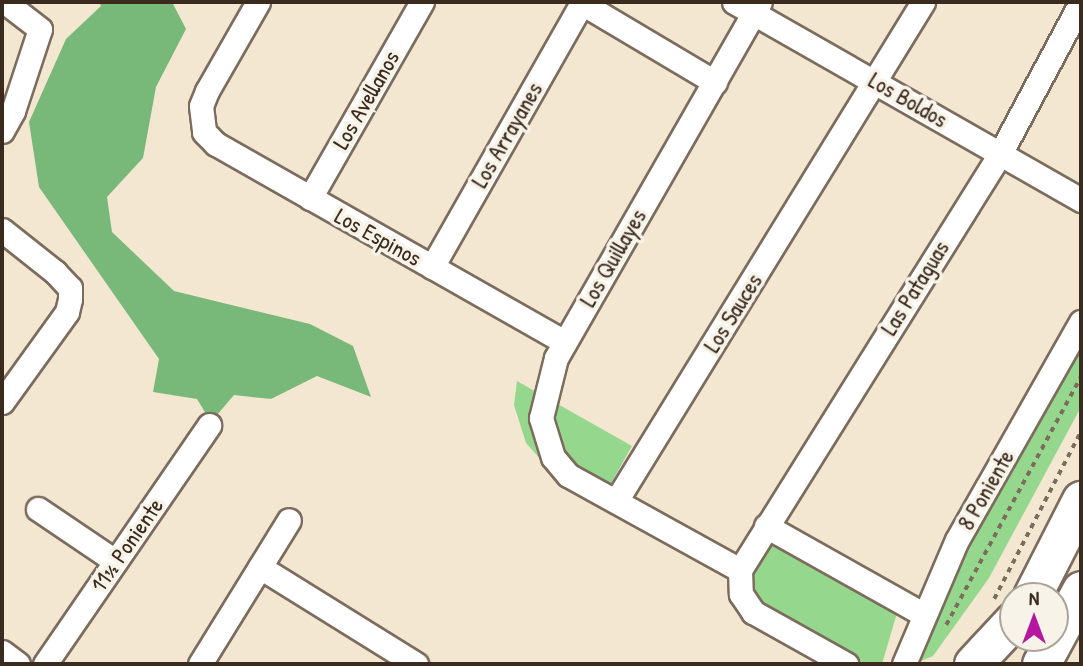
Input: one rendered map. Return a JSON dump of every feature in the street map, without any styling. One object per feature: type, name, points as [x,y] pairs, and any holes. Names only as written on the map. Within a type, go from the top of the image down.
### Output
[{"type":"main road","points":[[1039,582],[1081,500]]},
{"type":"main road","points":[[1041,664],[1081,590]]},
{"type":"main road","points":[[973,664],[999,629]]},
{"type":"street","points":[[2,131],[13,111],[40,29],[5,2]]},
{"type":"street","name":"Los Espinos","points":[[258,2],[207,91],[201,122],[216,144],[565,342]]},
{"type":"street","name":"Los Avellanos","points":[[310,198],[422,2]]},
{"type":"street","points":[[581,2],[715,82]]},
{"type":"street","name":"Los Arrayanes","points":[[432,267],[581,2]]},
{"type":"street","name":"Los Sauces","points":[[616,501],[923,2]]},
{"type":"street","name":"Las Pataguas","points":[[740,570],[1000,154],[1081,2]]},
{"type":"street","name":"Los Boldos","points":[[749,6],[1081,201]]},
{"type":"street","name":"Los Quillayes","points":[[616,501],[568,475],[545,439],[544,394],[565,342],[715,82],[749,6]]},
{"type":"street","points":[[2,229],[70,288],[66,312],[3,397]]},
{"type":"street","name":"8 Poniente","points":[[904,664],[923,614],[957,540],[1081,322]]},
{"type":"street","name":"11½ Poniente","points":[[45,664],[209,425]]},
{"type":"street","points":[[616,501],[740,570],[740,594],[753,612],[846,664]]},
{"type":"street","points":[[38,509],[115,561]]},
{"type":"street","points":[[200,664],[289,520]]},
{"type":"street","points":[[766,526],[923,614]]},
{"type":"street","points":[[260,566],[416,664]]},
{"type":"street","points":[[2,652],[19,664]]},
{"type":"path","points":[[942,631],[1081,376]]},
{"type":"path","points":[[1021,582],[1081,431]]},
{"type":"green space","points":[[99,2],[172,2],[186,29],[156,87],[143,158],[107,197],[112,232],[174,291],[310,324],[353,346],[371,397],[317,376],[271,399],[234,395],[211,422],[197,399],[153,392],[159,359],[39,187],[29,122],[66,39],[101,6]]},
{"type":"green space","points":[[1081,336],[1081,407],[989,578],[933,656],[914,664],[931,610]]},
{"type":"green space","points":[[517,381],[632,446],[602,499],[542,461],[526,443],[514,405]]},
{"type":"green space","points":[[770,535],[897,613],[882,664],[865,664],[753,601],[749,565]]}]
